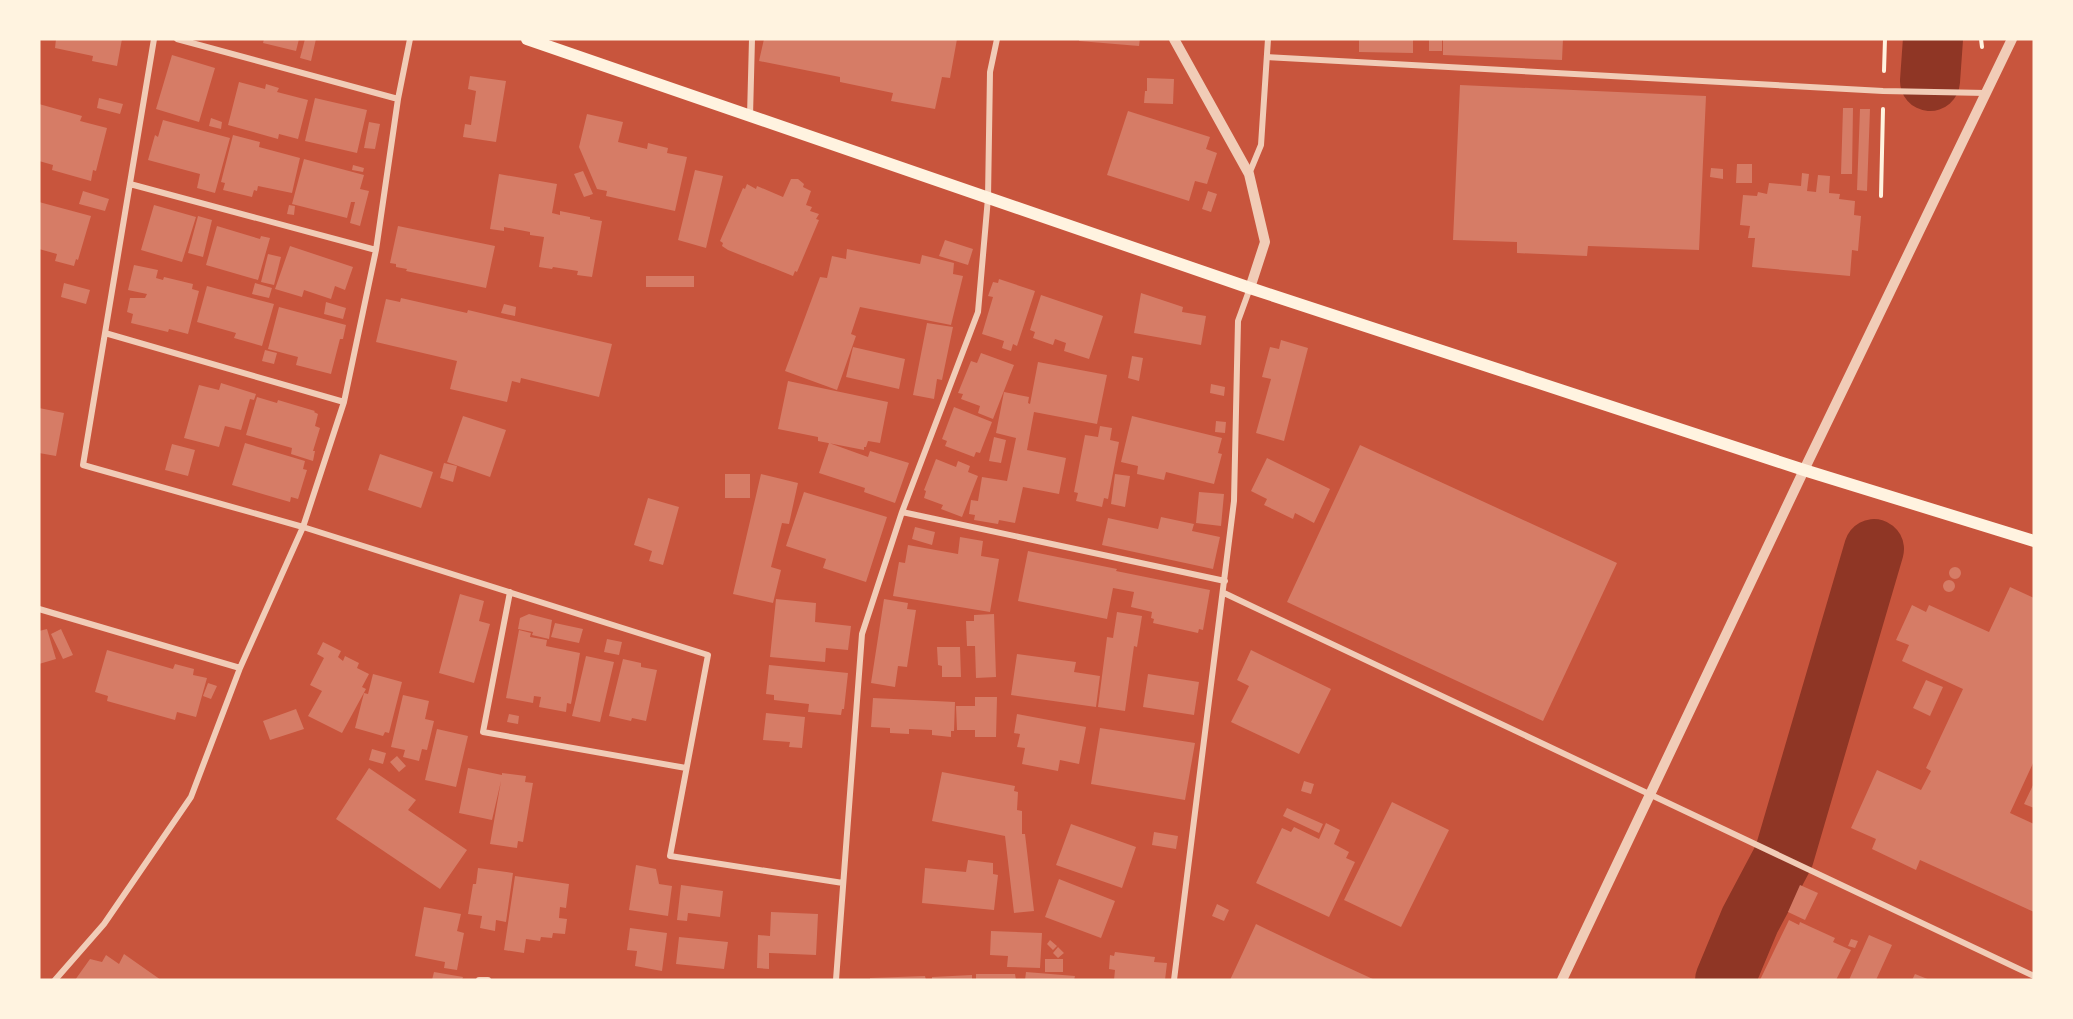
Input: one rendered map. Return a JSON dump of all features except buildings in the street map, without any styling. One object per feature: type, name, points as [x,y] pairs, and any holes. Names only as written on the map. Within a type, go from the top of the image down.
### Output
[{"type":"main road","points":[[527,39],[1250,288],[1804,470],[2034,541]]},
{"type":"street","points":[[154,39],[83,465],[303,527],[708,655],[670,856],[843,883]]},
{"type":"street","points":[[177,39],[398,99]]},
{"type":"street","points":[[55,980],[104,924],[191,797],[240,668],[303,527],[344,402],[376,250],[398,99],[410,39]]},
{"type":"street","points":[[750,116],[752,39]]},
{"type":"street","points":[[836,980],[862,634],[902,512],[978,312],[988,198],[990,72],[997,39]]},
{"type":"street","points":[[1174,39],[1249,174],[1265,242],[1238,321],[1234,501],[1174,980]]},
{"type":"street","points":[[1249,174],[1261,145],[1268,39]]},
{"type":"street","points":[[1562,980],[2012,39]]},
{"type":"street","points":[[1267,57],[1883,91],[1986,93]]},
{"type":"street","points":[[130,184],[376,250]]},
{"type":"street","points":[[105,333],[344,402]]},
{"type":"street","points":[[902,512],[1225,581]]},
{"type":"street","points":[[510,592],[483,732],[686,768]]},
{"type":"street","points":[[1224,593],[2034,976]]},
{"type":"street","points":[[39,609],[240,668]]},
{"type":"street","points":[[479,980],[488,980]]},
{"type":"path","points":[[1881,196],[1885,39]]},
{"type":"waterway","points":[[1930,81],[1933,39]]},
{"type":"waterway","points":[[1725,980],[1750,920],[1784,856],[1874,549]]}]
